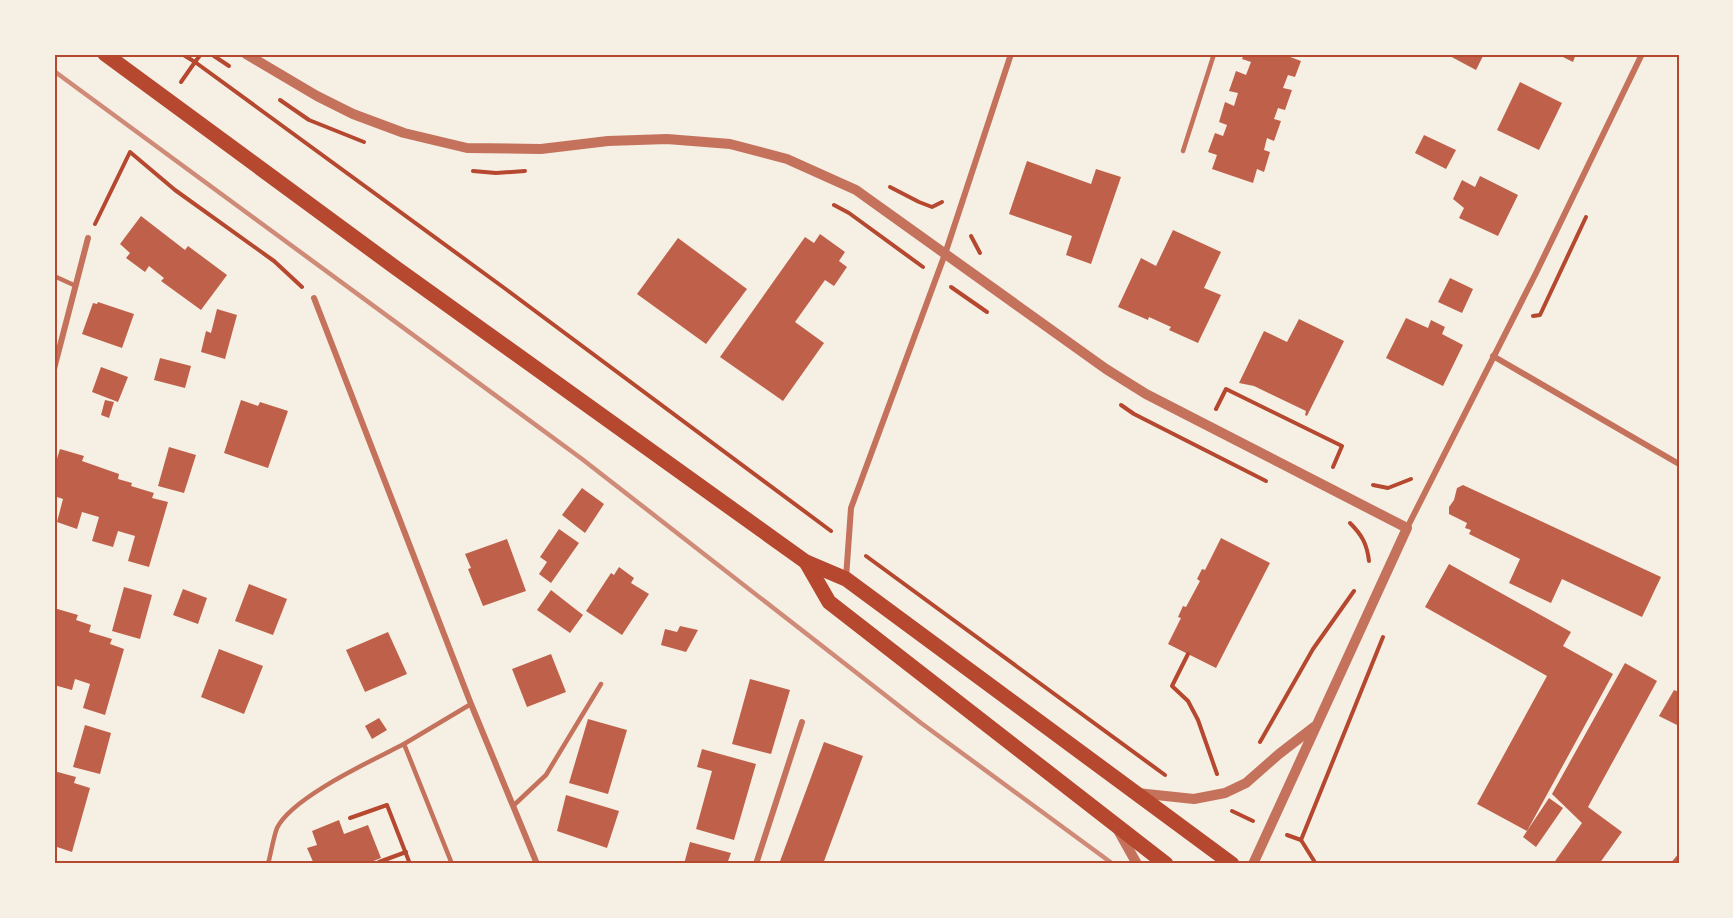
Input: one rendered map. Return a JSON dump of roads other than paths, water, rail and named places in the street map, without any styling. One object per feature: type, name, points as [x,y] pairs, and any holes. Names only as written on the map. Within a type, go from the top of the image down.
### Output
[{"type":"main road","points":[[105,54],[396,268],[806,562],[846,579],[1232,864]]},
{"type":"main road","points":[[806,562],[829,602],[1166,864]]},
{"type":"street","points":[[246,54],[317,96],[353,114],[404,133],[467,148],[541,149],[608,141],[667,140],[730,144],[787,159],[856,189],[1106,369],[1146,394],[1407,528]]},
{"type":"street","points":[[846,579],[851,508],[945,254],[1011,54]]},
{"type":"street","points":[[1253,864],[1407,528],[1642,54]]},
{"type":"street","points":[[54,369],[88,238]]},
{"type":"street","points":[[314,298],[471,704],[537,864]]},
{"type":"street","points":[[1493,356],[1679,464]]},
{"type":"street","points":[[756,864],[802,722]]},
{"type":"street","points":[[1134,792],[1194,799],[1226,793],[1246,783],[1317,725]]},
{"type":"street","points":[[1115,825],[1137,864]]},
{"type":"lane","points":[[1183,151],[1214,54]]},
{"type":"lane","points":[[54,276],[76,286]]},
{"type":"lane","points":[[513,806],[546,775],[601,684]]},
{"type":"lane","points":[[268,864],[277,828],[290,810],[342,776],[404,744],[471,704]]},
{"type":"lane","points":[[404,744],[452,864]]},
{"type":"railway","points":[[54,71],[582,459],[921,723],[1113,864]]}]
